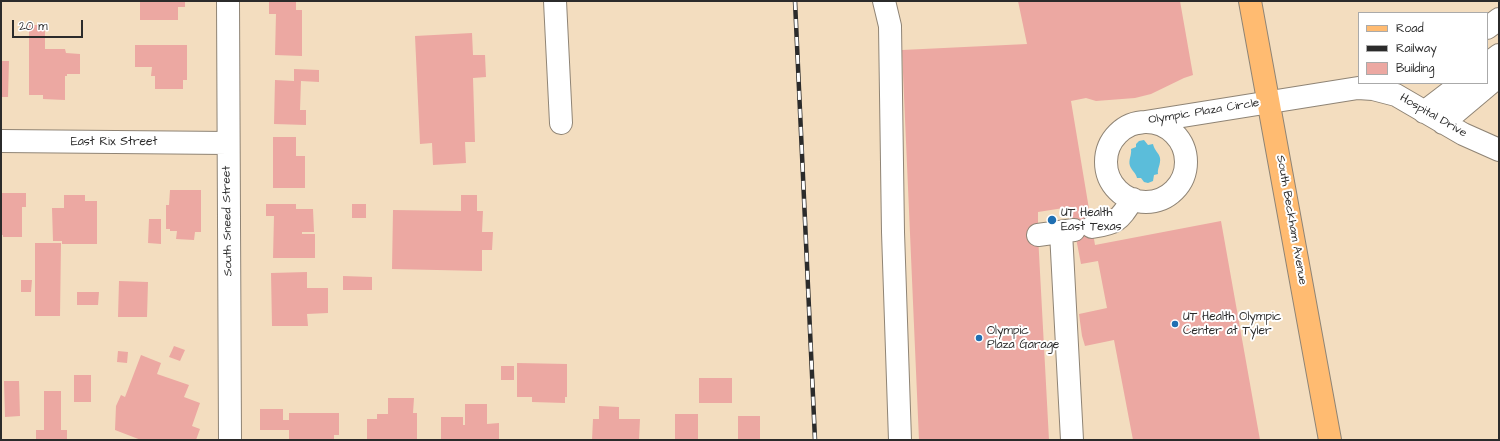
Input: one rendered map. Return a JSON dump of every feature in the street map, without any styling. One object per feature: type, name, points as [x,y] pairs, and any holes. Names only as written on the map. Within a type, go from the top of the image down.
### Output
[{"type":"main road","name":"South Beckham Avenue","points":[[1250,1],[1330,440]]},
{"type":"street","name":"South Sneed Street","points":[[228,1],[230,440]]},
{"type":"street","points":[[555,1],[561,123]]},
{"type":"street","points":[[884,1],[890,26],[900,440]]},
{"type":"street","points":[[1488,27],[1499,19]]},
{"type":"street","points":[[1488,63],[1499,55]]},
{"type":"street","points":[[1443,123],[1499,76]]},
{"type":"street","points":[[1424,112],[1461,84]]},
{"type":"street","name":"Hospital Drive","points":[[1269,102],[1358,88],[1404,89],[1424,112],[1463,134],[1499,150]]},
{"type":"street","name":"Olympic Plaza Circle","points":[[1139,123],[1153,123],[1166,127],[1176,136],[1183,147],[1186,160],[1184,173],[1179,185],[1171,193],[1160,199],[1149,202],[1126,197],[1110,180],[1106,168],[1106,157],[1110,145],[1117,134],[1128,127],[1139,123],[1269,102]]},
{"type":"street","name":"East Rix Street","points":[[1,141],[228,143]]},
{"type":"street","points":[[1038,235],[1109,224],[1116,221],[1133,199]]},
{"type":"street","points":[[1072,440],[1076,230]]},
{"type":"water","points":[[1144,140],[1148,145],[1153,144],[1160,158],[1158,174],[1154,175],[1153,181],[1148,183],[1144,182],[1141,178],[1137,178],[1130,164],[1131,149],[1136,147],[1136,144],[1139,141]]},
{"type":"building","points":[[140,1],[185,1],[185,7],[178,7],[178,20],[140,20]]},
{"type":"building","points":[[269,1],[296,1],[296,10],[302,10],[302,56],[275,55],[276,14],[269,14]]},
{"type":"building","points":[[1018,1],[1180,1],[1193,75],[1151,94],[1135,98],[1096,101],[1086,98],[1071,101],[1095,245],[1221,221],[1260,440],[1133,440],[1114,340],[1085,346],[1082,336],[1079,314],[1107,308],[1098,261],[1081,264],[1070,207],[1038,212],[1049,440],[919,440],[902,50],[1027,44]]},
{"type":"building","points":[[29,25],[45,25],[45,49],[65,49],[66,53],[80,54],[80,74],[67,74],[67,76],[65,76],[65,100],[43,99],[43,95],[29,95]]},
{"type":"building","points":[[472,33],[473,55],[485,55],[486,77],[473,78],[475,142],[465,142],[466,163],[433,165],[432,143],[420,144],[415,36]]},
{"type":"building","points":[[135,45],[187,45],[187,80],[183,80],[183,89],[155,89],[155,76],[151,76],[152,67],[135,67]]},
{"type":"building","points":[[1,61],[9,61],[8,97],[1,97]]},
{"type":"building","points":[[294,69],[319,70],[319,82],[301,81],[300,110],[306,110],[306,125],[274,124],[275,80],[294,81]]},
{"type":"building","points":[[273,137],[296,137],[296,156],[305,156],[305,188],[273,188]]},
{"type":"building","points":[[170,190],[201,190],[201,232],[195,232],[194,240],[176,239],[177,231],[170,231],[170,229],[166,229],[166,205],[169,205]]},
{"type":"building","points":[[1,193],[26,193],[26,207],[22,207],[22,237],[3,237],[3,235],[1,235]]},
{"type":"building","points":[[64,195],[85,195],[85,201],[97,201],[97,244],[62,244],[62,241],[53,241],[52,208],[64,208]]},
{"type":"building","points":[[461,195],[477,195],[477,211],[483,211],[482,232],[493,232],[492,250],[482,250],[482,271],[392,269],[393,210],[461,211]]},
{"type":"building","points":[[266,204],[296,204],[296,209],[313,209],[314,232],[302,232],[302,234],[315,234],[315,258],[273,258],[274,216],[266,216]]},
{"type":"building","points":[[352,204],[366,204],[366,218],[352,218]]},
{"type":"building","points":[[149,219],[161,219],[161,244],[148,243]]},
{"type":"building","points":[[35,243],[61,243],[60,316],[35,316]]},
{"type":"building","points":[[307,272],[307,288],[328,288],[328,313],[307,314],[308,326],[272,326],[271,273]]},
{"type":"building","points":[[343,276],[372,277],[372,290],[343,290]]},
{"type":"building","points":[[21,280],[32,280],[31,292],[21,292]]},
{"type":"building","points":[[119,281],[148,282],[147,317],[118,317]]},
{"type":"building","points":[[77,292],[99,292],[98,305],[77,305]]},
{"type":"building","points":[[174,346],[185,350],[180,361],[169,357]]},
{"type":"building","points":[[118,351],[128,352],[127,363],[117,362]]},
{"type":"building","points":[[141,355],[161,363],[157,374],[189,385],[184,397],[200,403],[192,426],[200,429],[196,440],[141,440],[115,430],[116,406],[121,395],[125,397]]},
{"type":"building","points":[[517,363],[567,364],[567,397],[565,397],[565,403],[532,402],[532,397],[517,397]]},
{"type":"building","points":[[501,366],[514,366],[514,380],[501,380]]},
{"type":"building","points":[[74,375],[91,375],[91,402],[74,402]]},
{"type":"building","points":[[699,378],[732,378],[732,403],[699,403]]},
{"type":"building","points":[[4,381],[19,381],[20,416],[5,417]]},
{"type":"building","points":[[44,391],[61,391],[61,430],[67,430],[67,440],[36,440],[36,430],[44,430]]},
{"type":"building","points":[[388,398],[414,398],[413,413],[417,413],[417,440],[367,440],[367,419],[377,419],[377,414],[388,414]]},
{"type":"building","points":[[465,404],[487,404],[487,424],[499,423],[499,440],[441,440],[441,417],[463,417],[463,425],[465,425]]},
{"type":"building","points":[[599,406],[619,407],[619,419],[640,419],[639,440],[592,440],[593,419],[599,419]]},
{"type":"building","points":[[260,409],[283,409],[283,420],[289,420],[289,413],[339,413],[339,435],[334,435],[334,440],[289,440],[289,430],[260,430]]},
{"type":"building","points":[[675,414],[698,414],[698,440],[675,440]]},
{"type":"building","points":[[738,416],[760,416],[760,440],[738,440]]},
{"type":"railway","points":[[795,1],[815,440]]},
{"type":"place","name":"UT Health East Texas","points":[[1052,220]]},
{"type":"place","name":"UT Health Olympic Center at Tyler","points":[[1175,324]]},
{"type":"place","name":"Olympic Plaza Garage","points":[[979,338]]}]
